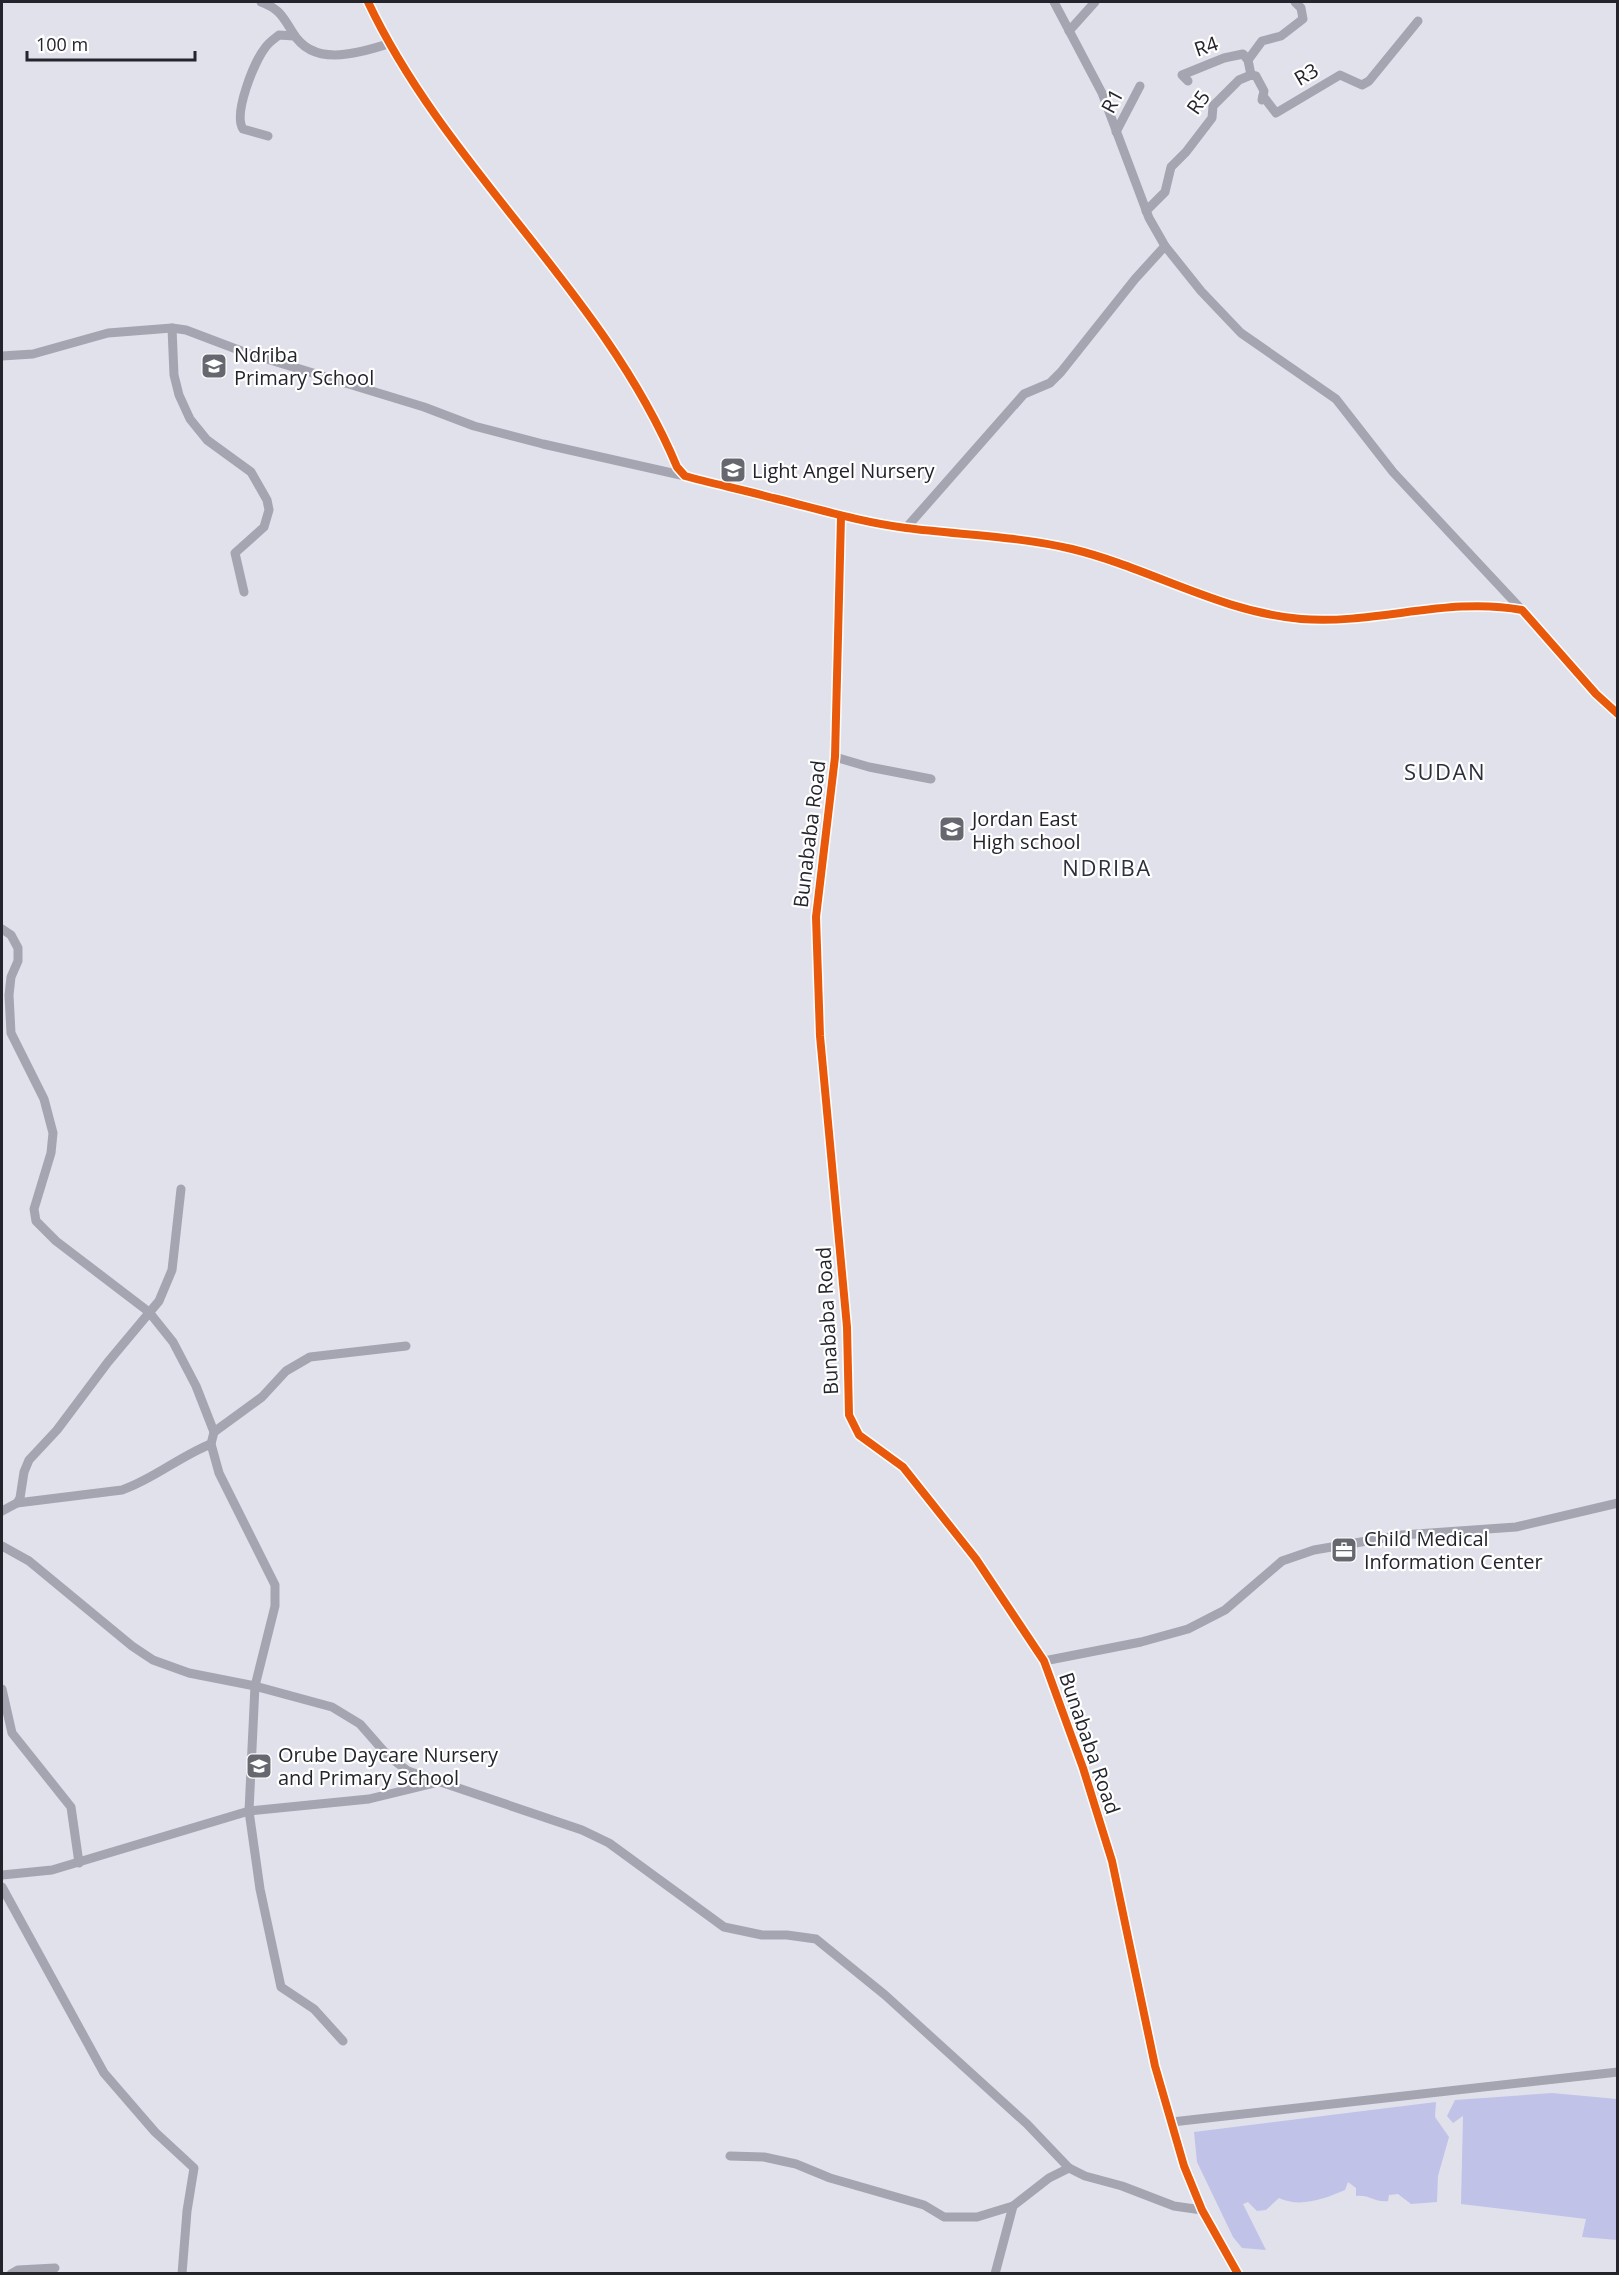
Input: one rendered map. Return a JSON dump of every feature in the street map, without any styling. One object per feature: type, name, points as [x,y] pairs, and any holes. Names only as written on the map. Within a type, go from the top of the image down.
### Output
[{"type":"street","points":[[261,2],[276,7],[285,18],[294,36],[320,54],[338,56],[388,44]]},
{"type":"street","points":[[368,2],[388,44],[450,137],[544,255],[628,371],[642,393],[677,466],[685,476]]},
{"type":"street","points":[[1054,2],[1102,93],[1146,210],[1166,246],[1202,291],[1241,333],[1336,399],[1393,472],[1522,610],[1596,694],[1617,714]]},
{"type":"street","points":[[1069,31],[1095,2]]},
{"type":"street","points":[[1251,75],[1248,60],[1262,41],[1281,36],[1303,19],[1301,8],[1295,2]]},
{"type":"street","name":"R3","points":[[1251,75],[1257,76],[1261,82],[1263,98],[1276,113],[1340,75],[1362,85],[1369,81],[1418,21]]},
{"type":"street","points":[[268,136],[243,129],[239,122],[240,109],[264,49],[279,35],[294,36]]},
{"type":"street","name":"R4","points":[[1188,81],[1182,75],[1224,58],[1243,54],[1248,60]]},
{"type":"street","name":"R5","points":[[1146,210],[1165,192],[1171,167],[1186,152],[1212,118],[1213,106],[1239,80],[1251,75]]},
{"type":"street","name":"R1","points":[[1116,132],[1140,86]]},
{"type":"street","points":[[906,528],[1024,394],[1050,383],[1135,279],[1166,246]]},
{"type":"street","points":[[172,328],[174,375],[179,395],[190,419],[207,440],[251,472],[267,500],[269,510],[264,527],[235,553],[244,592]]},
{"type":"street","points":[[2,356],[33,354],[108,333],[172,328],[206,336],[244,352],[424,407],[474,426],[685,476],[841,518],[906,528],[1028,540],[1071,549],[1111,559],[1171,585],[1264,614],[1302,619],[1356,618],[1452,606],[1522,610]]},
{"type":"street","name":"Bunababa Road","points":[[841,518],[835,757],[816,917],[820,1036],[847,1327],[849,1415],[859,1435],[903,1467],[976,1559],[1044,1661],[1083,1768],[1112,1861],[1155,2066],[1184,2166],[1202,2210],[1238,2274]]},
{"type":"street","points":[[835,757],[869,767],[931,779]]},
{"type":"street","points":[[2,928],[11,935],[18,948],[18,961],[11,977],[9,994],[11,1033],[44,1099],[53,1133],[51,1153],[34,1209],[36,1221],[56,1241],[149,1312],[181,1354],[214,1432],[211,1444],[219,1473],[275,1585],[275,1606],[255,1686],[249,1811],[260,1889],[281,1987],[314,2009],[343,2041]]},
{"type":"street","points":[[17,1503],[29,1460],[57,1430],[108,1362],[159,1301],[172,1270],[181,1189]]},
{"type":"street","points":[[214,1432],[248,1408],[298,1362],[310,1357],[406,1347]]},
{"type":"street","points":[[2,1511],[17,1503],[122,1490],[137,1485],[193,1451],[211,1444]]},
{"type":"street","points":[[1044,1661],[1141,1642],[1188,1629],[1225,1610],[1282,1561],[1314,1550],[1402,1535],[1516,1527],[1617,1503]]},
{"type":"street","points":[[2,1546],[29,1561],[132,1646],[153,1660],[189,1673],[255,1686],[332,1707],[360,1724],[398,1765],[439,1782],[582,1830],[609,1843],[724,1927],[762,1935],[787,1935],[816,1939],[885,1995],[1028,2124],[1069,2168],[1085,2176],[1122,2186],[1174,2206],[1202,2210]]},
{"type":"street","points":[[2,1689],[12,1734],[71,1807],[79,1863]]},
{"type":"street","points":[[2,1875],[15,1876],[79,1863],[249,1811],[369,1799],[439,1782]]},
{"type":"street","points":[[15,1876],[3,1888],[104,2073],[150,2126],[194,2168],[187,2211],[182,2274]]},
{"type":"street","points":[[1172,2122],[1617,2072]]},
{"type":"street","points":[[730,2156],[764,2157],[796,2164],[830,2178],[924,2205],[944,2217],[977,2217],[1013,2206],[1049,2178],[1069,2168]]},
{"type":"street","points":[[995,2274],[1013,2206]]},
{"type":"street","points":[[10,2274],[18,2270],[55,2268]]},
{"type":"shaded area","points":[[1552,2093],[1617,2099],[1617,2240],[1582,2237],[1586,2219],[1461,2204],[1463,2116],[1453,2123],[1447,2116],[1455,2100]]},
{"type":"shaded area","points":[[1436,2102],[1435,2117],[1449,2137],[1438,2176],[1437,2202],[1411,2204],[1398,2194],[1389,2195],[1388,2201],[1356,2196],[1356,2188],[1348,2182],[1345,2190],[1312,2201],[1295,2202],[1279,2198],[1266,2210],[1257,2211],[1248,2202],[1243,2204],[1266,2250],[1242,2248],[1233,2237],[1197,2162],[1194,2132]]},
{"type":"cycle path","points":[[368,2],[401,63],[440,121],[609,344],[646,404],[677,467],[685,476],[872,522],[906,528],[1031,541],[1072,549],[1101,557],[1214,599],[1271,615],[1329,620],[1467,606],[1522,610],[1596,694],[1618,714]]},
{"type":"cycle path","points":[[841,517],[835,757],[816,917],[820,1036],[847,1327],[849,1415],[859,1435],[903,1467],[976,1559],[1044,1661],[1083,1768],[1112,1861],[1155,2066],[1184,2166],[1202,2210],[1238,2274]]},
{"type":"place","name":"Ndriba Primary School","points":[[214,366]]},
{"type":"place","name":"Light Angel Nursery","points":[[733,470]]},
{"type":"place","name":"Jordan East High school","points":[[952,829]]},
{"type":"place","name":"Child Medical Information Center","points":[[1344,1550]]},
{"type":"place","name":"Orube Daycare Nursery and Primary School","points":[[259,1766]]},
{"type":"district","name":"SUDAN","points":[[1445,771]]},
{"type":"district","name":"NDRIBA","points":[[1107,867]]}]
